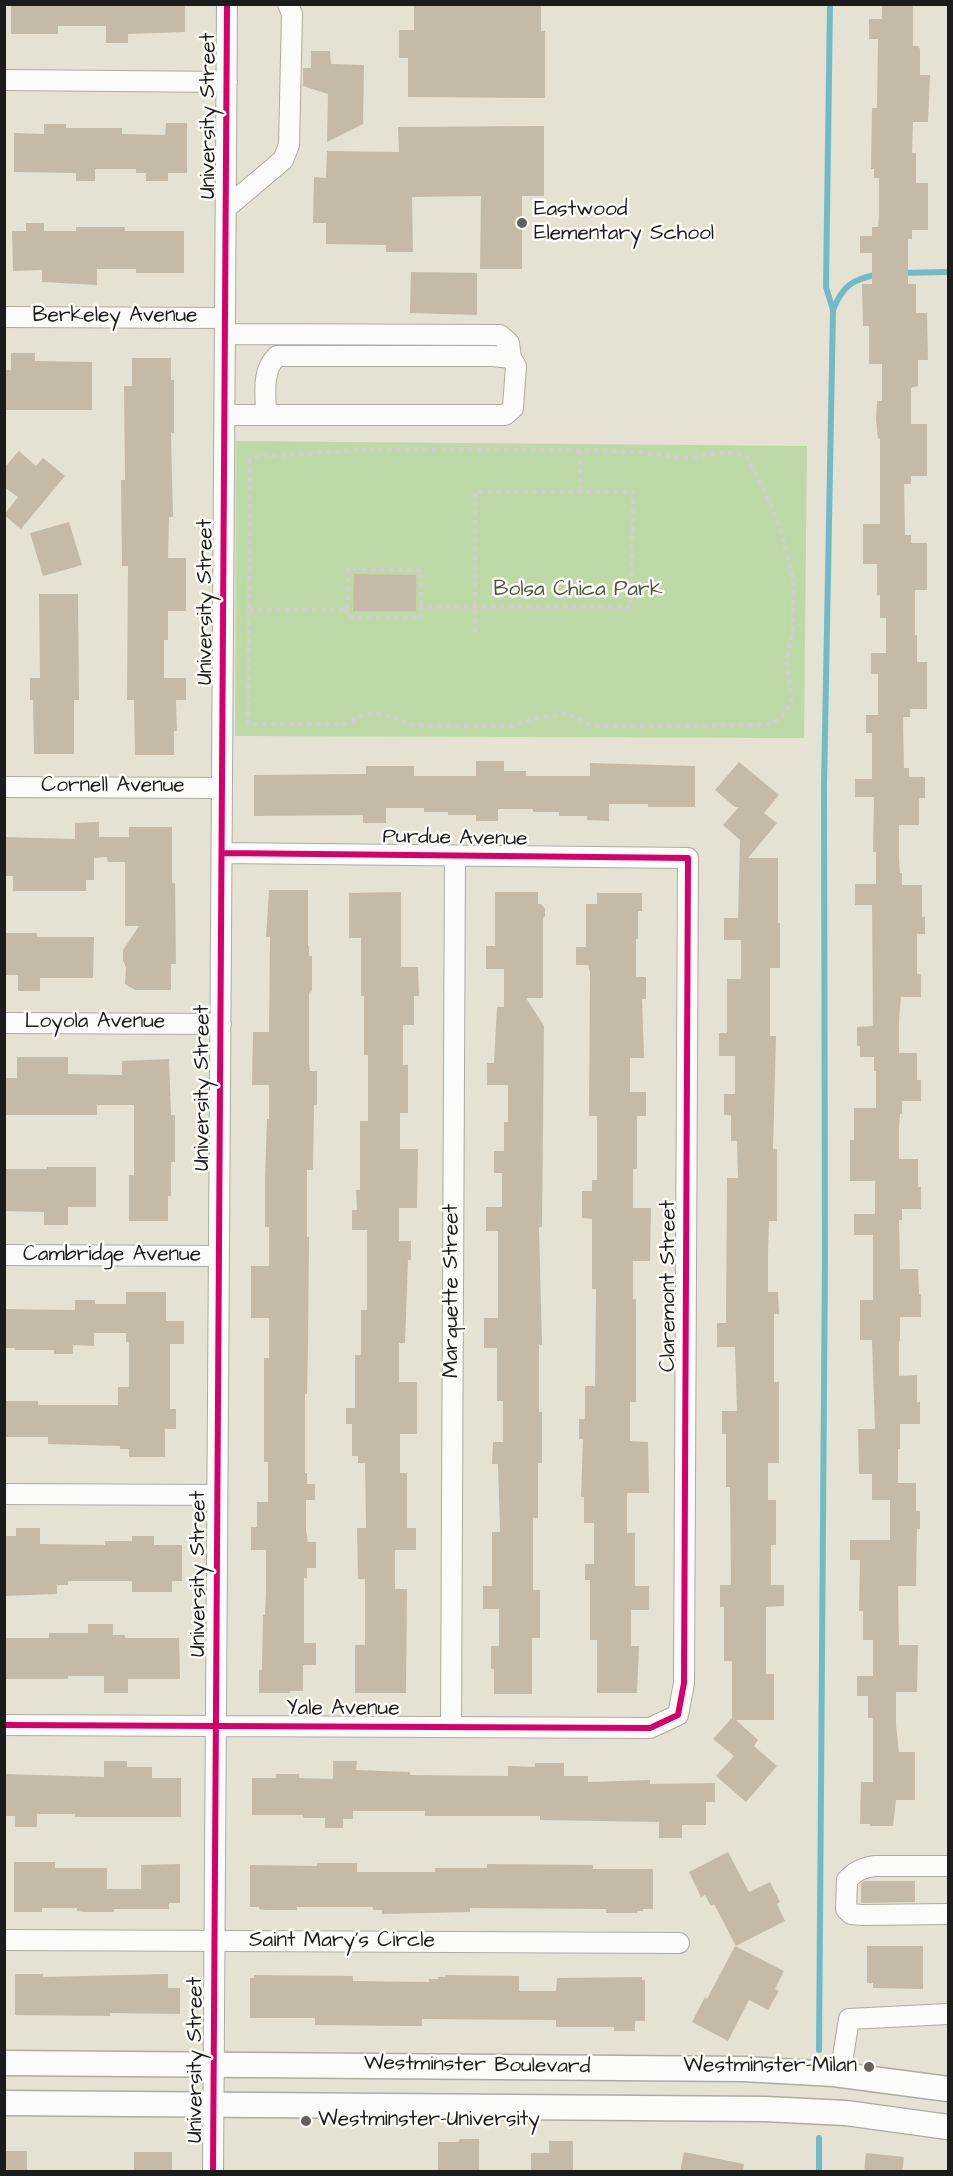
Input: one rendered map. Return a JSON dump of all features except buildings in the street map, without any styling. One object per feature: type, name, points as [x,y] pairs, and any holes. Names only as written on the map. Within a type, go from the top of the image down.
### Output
[{"type":"main road","name":"Westminster Boulevard","points":[[4,2063],[744,2069],[840,2074],[948,2089]]},
{"type":"main road","name":"Westminster Boulevard","points":[[4,2103],[799,2110],[884,2117],[948,2127]]},
{"type":"street","name":"University Street","points":[[213,2172],[227,4]]},
{"type":"street","points":[[226,208],[283,160],[289,146],[292,14],[288,4]]},
{"type":"street","points":[[4,80],[227,82]]},
{"type":"street","name":"Berkeley Avenue","points":[[4,317],[500,334],[509,343],[511,358]]},
{"type":"street","points":[[225,415],[266,415],[506,415],[513,408],[516,366],[511,358],[493,356],[277,356],[269,363],[266,377],[266,415]]},
{"type":"street","name":"Cornell Avenue","points":[[4,787],[222,788]]},
{"type":"street","name":"Purdue Avenue","points":[[222,853],[688,858]]},
{"type":"street","name":"Marquette Street","points":[[451,1726],[455,856]]},
{"type":"street","name":"Claremont Street","points":[[678,1715],[684,1683],[688,858]]},
{"type":"street","name":"Loyola Avenue","points":[[4,1023],[221,1024]]},
{"type":"street","name":"Cambridge Avenue","points":[[4,1256],[219,1256]]},
{"type":"street","points":[[4,1494],[217,1495]]},
{"type":"street","name":"Yale Avenue","points":[[4,1725],[650,1728],[678,1715]]},
{"type":"street","points":[[948,1866],[874,1866],[853,1872],[847,1880],[846,1909],[851,1914],[862,1915],[948,1914]]},
{"type":"street","name":"Saint Mary's Circle","points":[[4,1940],[679,1943]]},
{"type":"street","points":[[840,2074],[849,2019],[948,2014]]},
{"type":"path","points":[[369,449],[628,451],[688,458],[735,453],[747,457],[778,523],[793,580],[793,632],[786,661],[792,698],[786,712],[774,723],[762,725],[600,726],[588,724],[565,714],[531,719],[513,726],[409,725],[400,719],[374,713],[363,715],[343,725],[248,724],[249,610],[250,460],[261,455],[278,456],[369,449]]},
{"type":"path","points":[[580,451],[581,492]]},
{"type":"path","points":[[421,607],[476,606],[631,607],[633,492],[475,492],[476,606],[475,632]]},
{"type":"path","points":[[348,569],[421,570],[420,618],[347,617],[347,609],[348,569]]},
{"type":"path","points":[[249,610],[347,609]]},
{"type":"green space","name":"Bolsa Chica Park","points":[[236,441],[807,446],[804,738],[235,736]]},
{"type":"waterway","points":[[830,4],[826,287],[833,310]]},
{"type":"waterway","points":[[900,273],[948,272]]},
{"type":"waterway","points":[[819,2050],[825,1257],[824,786],[833,310],[845,289],[855,281],[878,274]]},
{"type":"waterway","points":[[819,2138],[819,2172]]},
{"type":"cycle path","points":[[213,2172],[227,4]]},
{"type":"cycle path","points":[[4,1725],[650,1728],[678,1715],[684,1683],[688,858],[222,853]]},
{"type":"place","name":"Eastwood Elementary School","points":[[522,223]]},
{"type":"place","name":"Westminster-Milan","points":[[869,2067]]},
{"type":"place","name":"Westminster-University","points":[[306,2121]]}]
